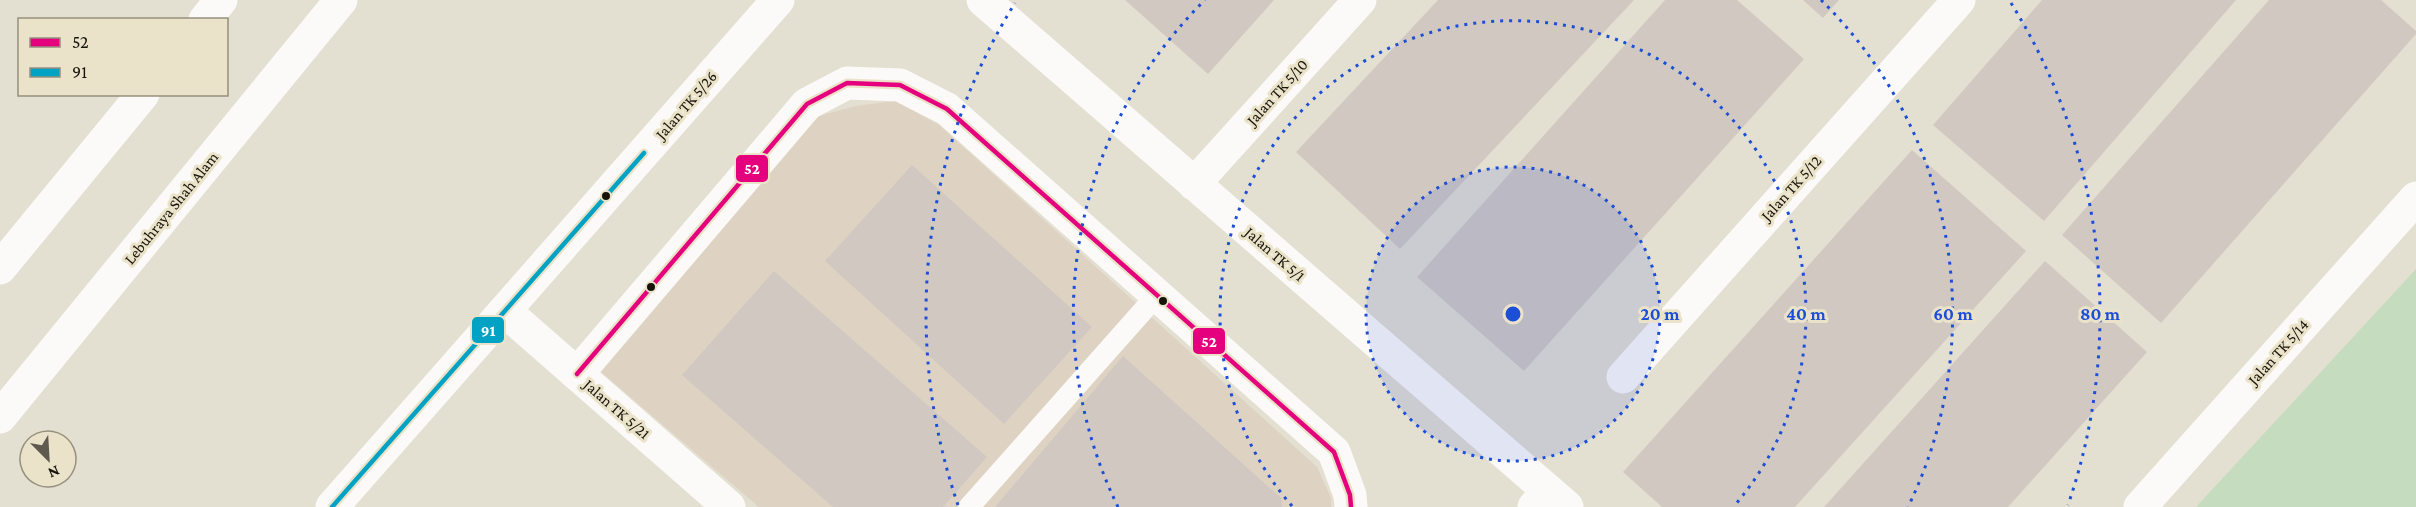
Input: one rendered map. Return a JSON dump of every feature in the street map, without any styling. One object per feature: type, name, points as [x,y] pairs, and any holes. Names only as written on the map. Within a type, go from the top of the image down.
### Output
[{"type":"main road","points":[[207,18],[221,0]]},
{"type":"main road","name":"Lebuhraya Shah Alam","points":[[0,417],[341,0]]},
{"type":"main road","name":"Jalan TK 5/26","points":[[332,507],[778,0]]},
{"type":"main road","name":"Jalan TK 5/1","points":[[983,0],[1194,184],[1550,502]]},
{"type":"main road","name":"Jalan TK 5/10","points":[[1194,184],[1360,0]]},
{"type":"main road","name":"Jalan TK 5/12","points":[[1623,377],[1959,0]]},
{"type":"main road","points":[[577,374],[807,104],[847,83],[900,85],[947,109],[1334,452],[1350,495],[1351,507]]},
{"type":"main road","points":[[0,268],[141,96]]},
{"type":"main road","name":"Jalan TK 5/14","points":[[2140,507],[2416,198]]},
{"type":"main road","name":"Jalan TK 5/21","points":[[505,311],[729,507]]},
{"type":"lane","points":[[969,507],[1157,295]]},
{"type":"shaded area","points":[[895,101],[939,125],[1317,467],[1331,498],[1331,507],[759,507],[601,372],[819,116],[856,106]]},
{"type":"green space","points":[[2416,269],[2416,507],[2196,507]]},
{"type":"building","points":[[1125,0],[1274,0],[1208,74]]},
{"type":"building","points":[[1438,0],[1634,0],[1400,249],[1296,152]]},
{"type":"building","points":[[1665,0],[1737,0],[1804,59],[1524,371],[1417,277]]},
{"type":"building","points":[[1803,0],[1839,0],[1823,18]]},
{"type":"building","points":[[2042,0],[2236,0],[2044,221],[1933,125]]},
{"type":"building","points":[[2269,0],[2381,0],[2416,31],[2416,34],[2161,323],[2062,235]]},
{"type":"building","points":[[1912,150],[2026,251],[1795,507],[1662,507],[1623,472]]},
{"type":"building","points":[[912,165],[1092,327],[1004,424],[825,261]]},
{"type":"building","points":[[2045,261],[2147,352],[2008,507],[1824,507]]},
{"type":"building","points":[[774,271],[987,457],[943,507],[833,507],[682,375]]},
{"type":"building","points":[[1123,356],[1281,498],[1282,507],[995,507]]},
{"type":"transit line","name":"52","points":[[577,374],[807,104],[847,83],[900,85],[947,109],[1334,452],[1350,495],[1351,507]]},
{"type":"transit line","name":"91","points":[[332,507],[644,153]]}]
